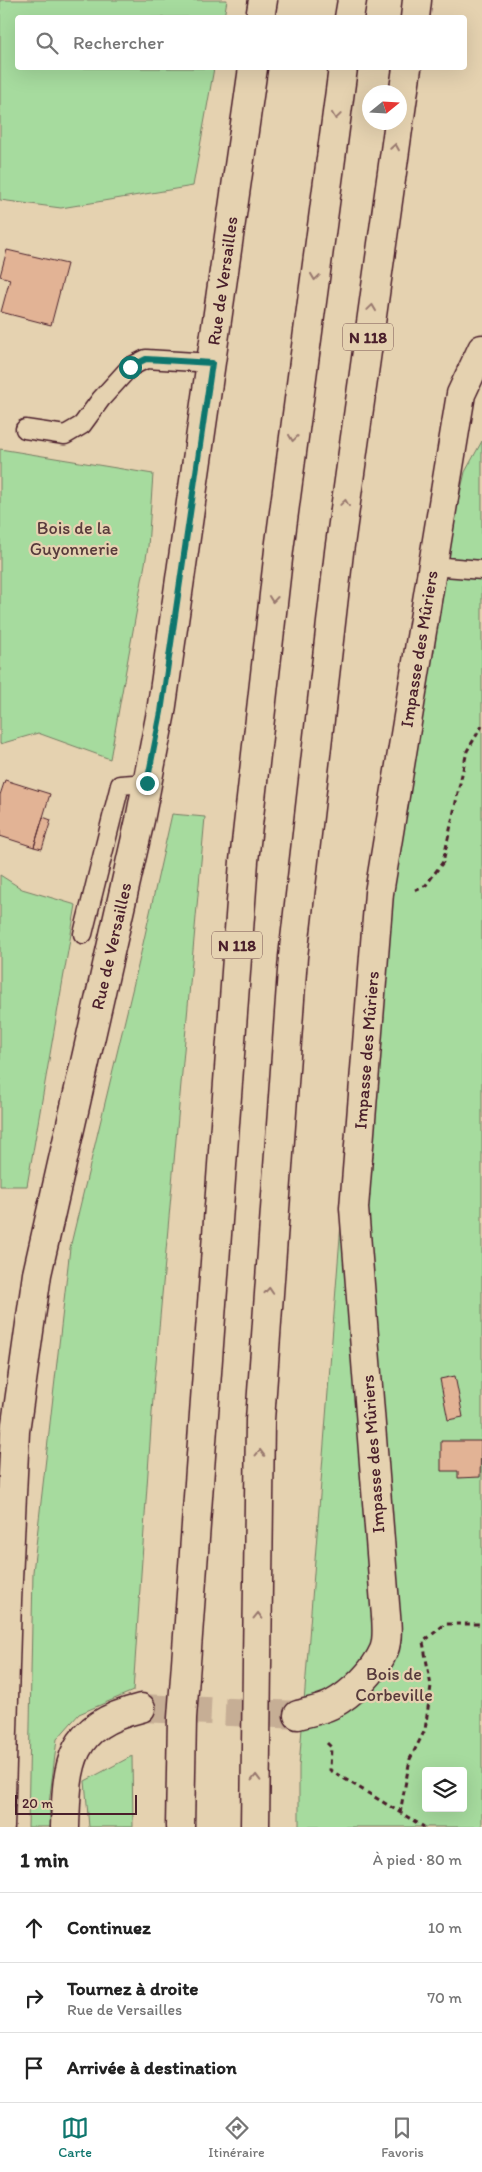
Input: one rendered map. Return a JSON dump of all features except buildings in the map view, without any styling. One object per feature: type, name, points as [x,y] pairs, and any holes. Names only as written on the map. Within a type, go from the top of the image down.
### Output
[{"type":"main road","points":[[260,15],[263,0]]},
{"type":"main road","points":[[350,15],[352,0]]},
{"type":"main road","points":[[414,15],[417,0]]},
{"type":"main road","name":"Rue de Versailles","points":[[0,1827],[6,1611],[14,1431],[25,1353],[37,1274],[147,783],[161,712],[253,70]]},
{"type":"main road","name":"N 118","points":[[180,1827],[182,1708],[244,861],[279,550],[343,70]]},
{"type":"main road","points":[[405,85],[407,70]]},
{"type":"main road","name":"N 118","points":[[255,1827],[260,1420],[293,956],[339,552],[398,130]]},
{"type":"main road","name":"Impasse des Mûriers","points":[[298,1715],[331,1705],[359,1684],[375,1665],[385,1649],[385,1604],[354,1208],[379,893],[461,394],[482,349]]},
{"type":"main road","points":[[65,1827],[66,1792],[71,1762],[78,1744],[100,1723],[120,1713],[140,1708]]},
{"type":"lane","points":[[26,428],[65,435],[71,432],[82,425],[101,399],[130,367],[146,359],[212,363]]},
{"type":"lane","points":[[432,566],[482,570]]},
{"type":"lane","points":[[83,934],[120,784],[147,783]]},
{"type":"path","points":[[379,893],[411,892],[426,885],[443,862],[467,751],[482,726]]},
{"type":"path","points":[[400,1813],[410,1759],[425,1730],[431,1686],[423,1642],[445,1624],[482,1624]]},
{"type":"path","points":[[298,1715],[331,1747],[330,1770],[424,1827]]},
{"type":"green space","points":[[0,0],[227,0],[224,15],[15,15],[15,70],[214,70],[193,186],[61,208],[0,200]]},
{"type":"green space","name":"Bois de Corbeville","points":[[482,441],[482,1827],[299,1827],[299,1767],[365,913],[465,472]]},
{"type":"green space","name":"Bois de la Guyonnerie","points":[[0,449],[153,474],[148,547],[110,759],[38,733],[0,744]]},
{"type":"green space","points":[[172,814],[205,817],[154,1384],[133,1691],[79,1714],[57,1739],[49,1804],[51,1827],[28,1827],[33,1572],[70,1248],[138,966]]},
{"type":"green space","points":[[0,875],[22,889],[76,905],[27,1186],[0,1186]]},
{"type":"green space","points":[[132,1756],[133,1827],[89,1827],[85,1781]]},
{"type":"tunnel","points":[[141,1708],[298,1715]]},
{"type":"route","points":[[130,367],[146,359],[212,363],[161,712],[147,783]]}]
